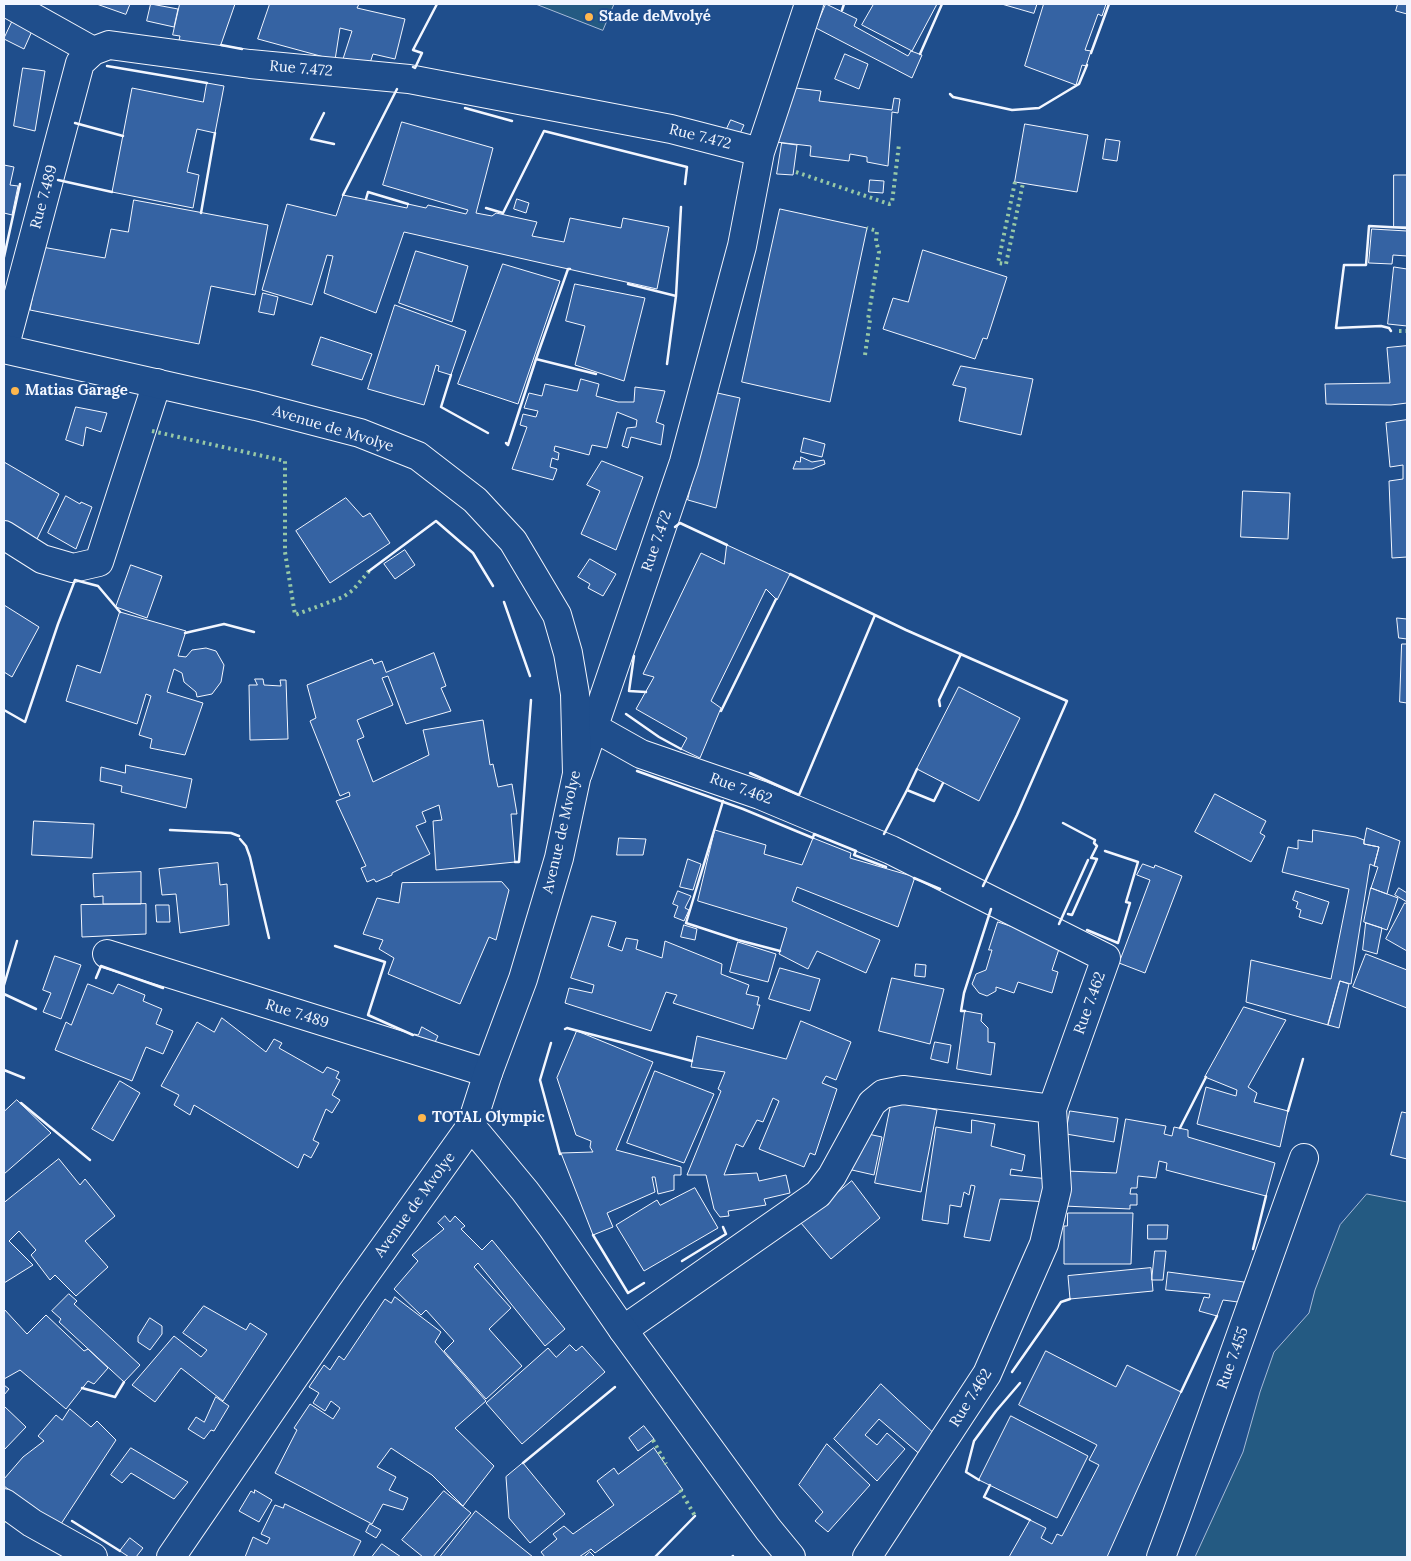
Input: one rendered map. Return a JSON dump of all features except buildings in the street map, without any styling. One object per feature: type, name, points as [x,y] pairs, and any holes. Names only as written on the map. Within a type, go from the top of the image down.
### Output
[{"type":"street","points":[[9,4],[93,51]]},
{"type":"street","points":[[760,152],[809,4]]},
{"type":"street","name":"Rue 7.472","points":[[93,51],[109,45],[250,64],[410,79],[671,129],[760,152],[742,246],[684,462],[577,774]]},
{"type":"street","name":"Rue 7.489","points":[[4,349],[80,63],[93,51]]},
{"type":"street","name":"Avenue de Mvolye","points":[[4,349],[256,406],[360,434],[418,456],[475,500],[513,541],[557,614],[568,653],[575,694],[577,774],[559,858],[523,979],[471,1126],[351,1294],[175,1555]]},
{"type":"street","points":[[4,535],[42,559],[72,568],[99,562],[157,384]]},
{"type":"street","name":"Rue 7.462","points":[[594,727],[641,754],[760,795],[891,850],[1106,958],[1052,1109],[1057,1189],[1044,1244],[987,1374],[867,1557]]},
{"type":"street","name":"Rue 7.489","points":[[107,954],[488,1074]]},
{"type":"street","points":[[623,1330],[818,1194],[832,1176],[872,1103],[883,1094],[903,1090],[1052,1109]]},
{"type":"street","points":[[471,1126],[530,1198],[623,1330],[768,1529],[791,1557]]},
{"type":"street","name":"Rue 7.455","points":[[1161,1557],[1304,1158]]},
{"type":"street","points":[[4,1503],[32,1523],[93,1557]]},
{"type":"shaded area","name":"Stade deMvolyé","points":[[536,4],[614,4],[603,30]]},
{"type":"shaded area","points":[[1367,1194],[1407,1202],[1407,1557],[1195,1557],[1243,1452],[1260,1392],[1274,1352],[1309,1313],[1315,1290],[1340,1225]]},
{"type":"hedge","points":[[796,172],[889,204],[892,203],[899,144]]},
{"type":"hedge","points":[[1015,182],[998,263],[1006,264],[1023,183]]},
{"type":"hedge","points":[[865,355],[870,320],[868,319],[879,252],[876,241],[877,231],[867,228]]},
{"type":"hedge","points":[[1399,331],[1407,331]]},
{"type":"hedge","points":[[152,431],[285,461],[285,552],[295,615],[343,597],[353,590],[369,571]]},
{"type":"hedge","points":[[653,1440],[666,1464]]},
{"type":"hedge","points":[[680,1490],[695,1516]]},
{"type":"wall","points":[[413,67],[415,68],[422,53],[413,50],[437,4]]},
{"type":"wall","points":[[842,10],[844,4]]},
{"type":"wall","points":[[920,54],[942,4]]},
{"type":"wall","points":[[1091,53],[1109,4]]},
{"type":"wall","points":[[221,45],[242,49]]},
{"type":"wall","points":[[950,94],[953,97],[1012,110],[1039,108],[1079,84],[1087,65]]},
{"type":"wall","points":[[107,66],[207,83]]},
{"type":"wall","points":[[343,195],[397,89]]},
{"type":"wall","points":[[465,108],[512,121]]},
{"type":"wall","points":[[324,113],[311,139],[334,144]]},
{"type":"wall","points":[[75,123],[123,136]]},
{"type":"wall","points":[[486,208],[503,213],[544,131],[687,167],[685,184]]},
{"type":"wall","points":[[201,213],[215,133]]},
{"type":"wall","points":[[58,180],[112,192]]},
{"type":"wall","points":[[4,257],[20,184]]},
{"type":"wall","points":[[366,199],[368,192],[408,204]]},
{"type":"wall","points":[[667,364],[676,296],[681,207]]},
{"type":"wall","points":[[1391,331],[1389,328],[1381,326],[1336,328],[1344,265],[1366,265],[1369,226],[1407,228]]},
{"type":"wall","points":[[506,443],[508,445],[536,359],[568,269],[570,269]]},
{"type":"wall","points":[[628,284],[676,296]]},
{"type":"wall","points":[[536,359],[596,374]]},
{"type":"wall","points":[[451,375],[441,407],[488,433]]},
{"type":"wall","points":[[369,571],[436,521],[473,553],[493,586]]},
{"type":"wall","points":[[675,527],[680,523],[727,545]]},
{"type":"wall","points":[[790,574],[906,630],[1067,701],[1017,815],[983,886]]},
{"type":"wall","points":[[4,710],[25,722],[75,580],[98,586],[120,612]]},
{"type":"wall","points":[[721,711],[776,599]]},
{"type":"wall","points":[[504,602],[530,676]]},
{"type":"wall","points":[[750,773],[799,795],[875,615]]},
{"type":"wall","points":[[185,633],[224,624],[254,632]]},
{"type":"wall","points":[[940,706],[939,700],[961,654]]},
{"type":"wall","points":[[634,656],[629,691],[646,692]]},
{"type":"wall","points":[[515,862],[519,862],[531,700]]},
{"type":"wall","points":[[626,714],[659,737],[681,749]]},
{"type":"wall","points":[[917,769],[907,790],[934,801],[943,783]]},
{"type":"wall","points":[[637,771],[743,809],[813,838],[814,834],[856,851],[854,855],[886,867]]},
{"type":"wall","points":[[884,834],[907,790]]},
{"type":"wall","points":[[723,801],[686,923],[780,951]]},
{"type":"wall","points":[[1063,823],[1095,840],[1094,843],[1097,846],[1091,858]]},
{"type":"wall","points":[[170,830],[231,833],[239,836]]},
{"type":"wall","points":[[240,839],[246,846],[250,857],[269,938]]},
{"type":"wall","points":[[1087,930],[1118,943],[1130,903],[1126,902],[1138,862],[1105,851]]},
{"type":"wall","points":[[1068,914],[1072,915],[1097,859],[1092,858]]},
{"type":"wall","points":[[1059,924],[1088,860]]},
{"type":"wall","points":[[914,878],[940,889]]},
{"type":"wall","points":[[965,1011],[961,1011],[964,993],[991,909]]},
{"type":"wall","points":[[4,985],[17,941]]},
{"type":"wall","points":[[335,946],[385,962],[368,1015],[413,1035]]},
{"type":"wall","points":[[96,978],[101,966],[163,988]]},
{"type":"wall","points":[[4,994],[36,1009]]},
{"type":"wall","points":[[565,1029],[692,1061]]},
{"type":"wall","points":[[551,1043],[540,1080],[560,1154]]},
{"type":"wall","points":[[1288,1111],[1303,1059]]},
{"type":"wall","points":[[4,1070],[24,1078]]},
{"type":"wall","points":[[1180,1128],[1206,1077]]},
{"type":"wall","points":[[21,1103],[90,1160]]},
{"type":"wall","points":[[1253,1249],[1266,1196]]},
{"type":"wall","points":[[682,1261],[726,1234],[723,1227]]},
{"type":"wall","points":[[593,1235],[628,1293],[644,1283]]},
{"type":"wall","points":[[1012,1372],[1061,1302],[1070,1299]]},
{"type":"wall","points":[[1181,1392],[1217,1316]]},
{"type":"wall","points":[[82,1388],[115,1397],[124,1382]]},
{"type":"wall","points":[[979,1480],[966,1472],[974,1441],[1020,1383]]},
{"type":"wall","points":[[523,1463],[615,1387]]},
{"type":"wall","points":[[990,1485],[984,1497],[1030,1520]]},
{"type":"wall","points":[[655,1557],[695,1516]]},
{"type":"wall","points":[[72,1521],[120,1551]]},
{"type":"place","name":"Stade deMvolyé","points":[[589,17]]},
{"type":"place","name":"Matias Garage","points":[[15,391]]},
{"type":"place","name":"TOTAL Olympic","points":[[422,1118]]}]
